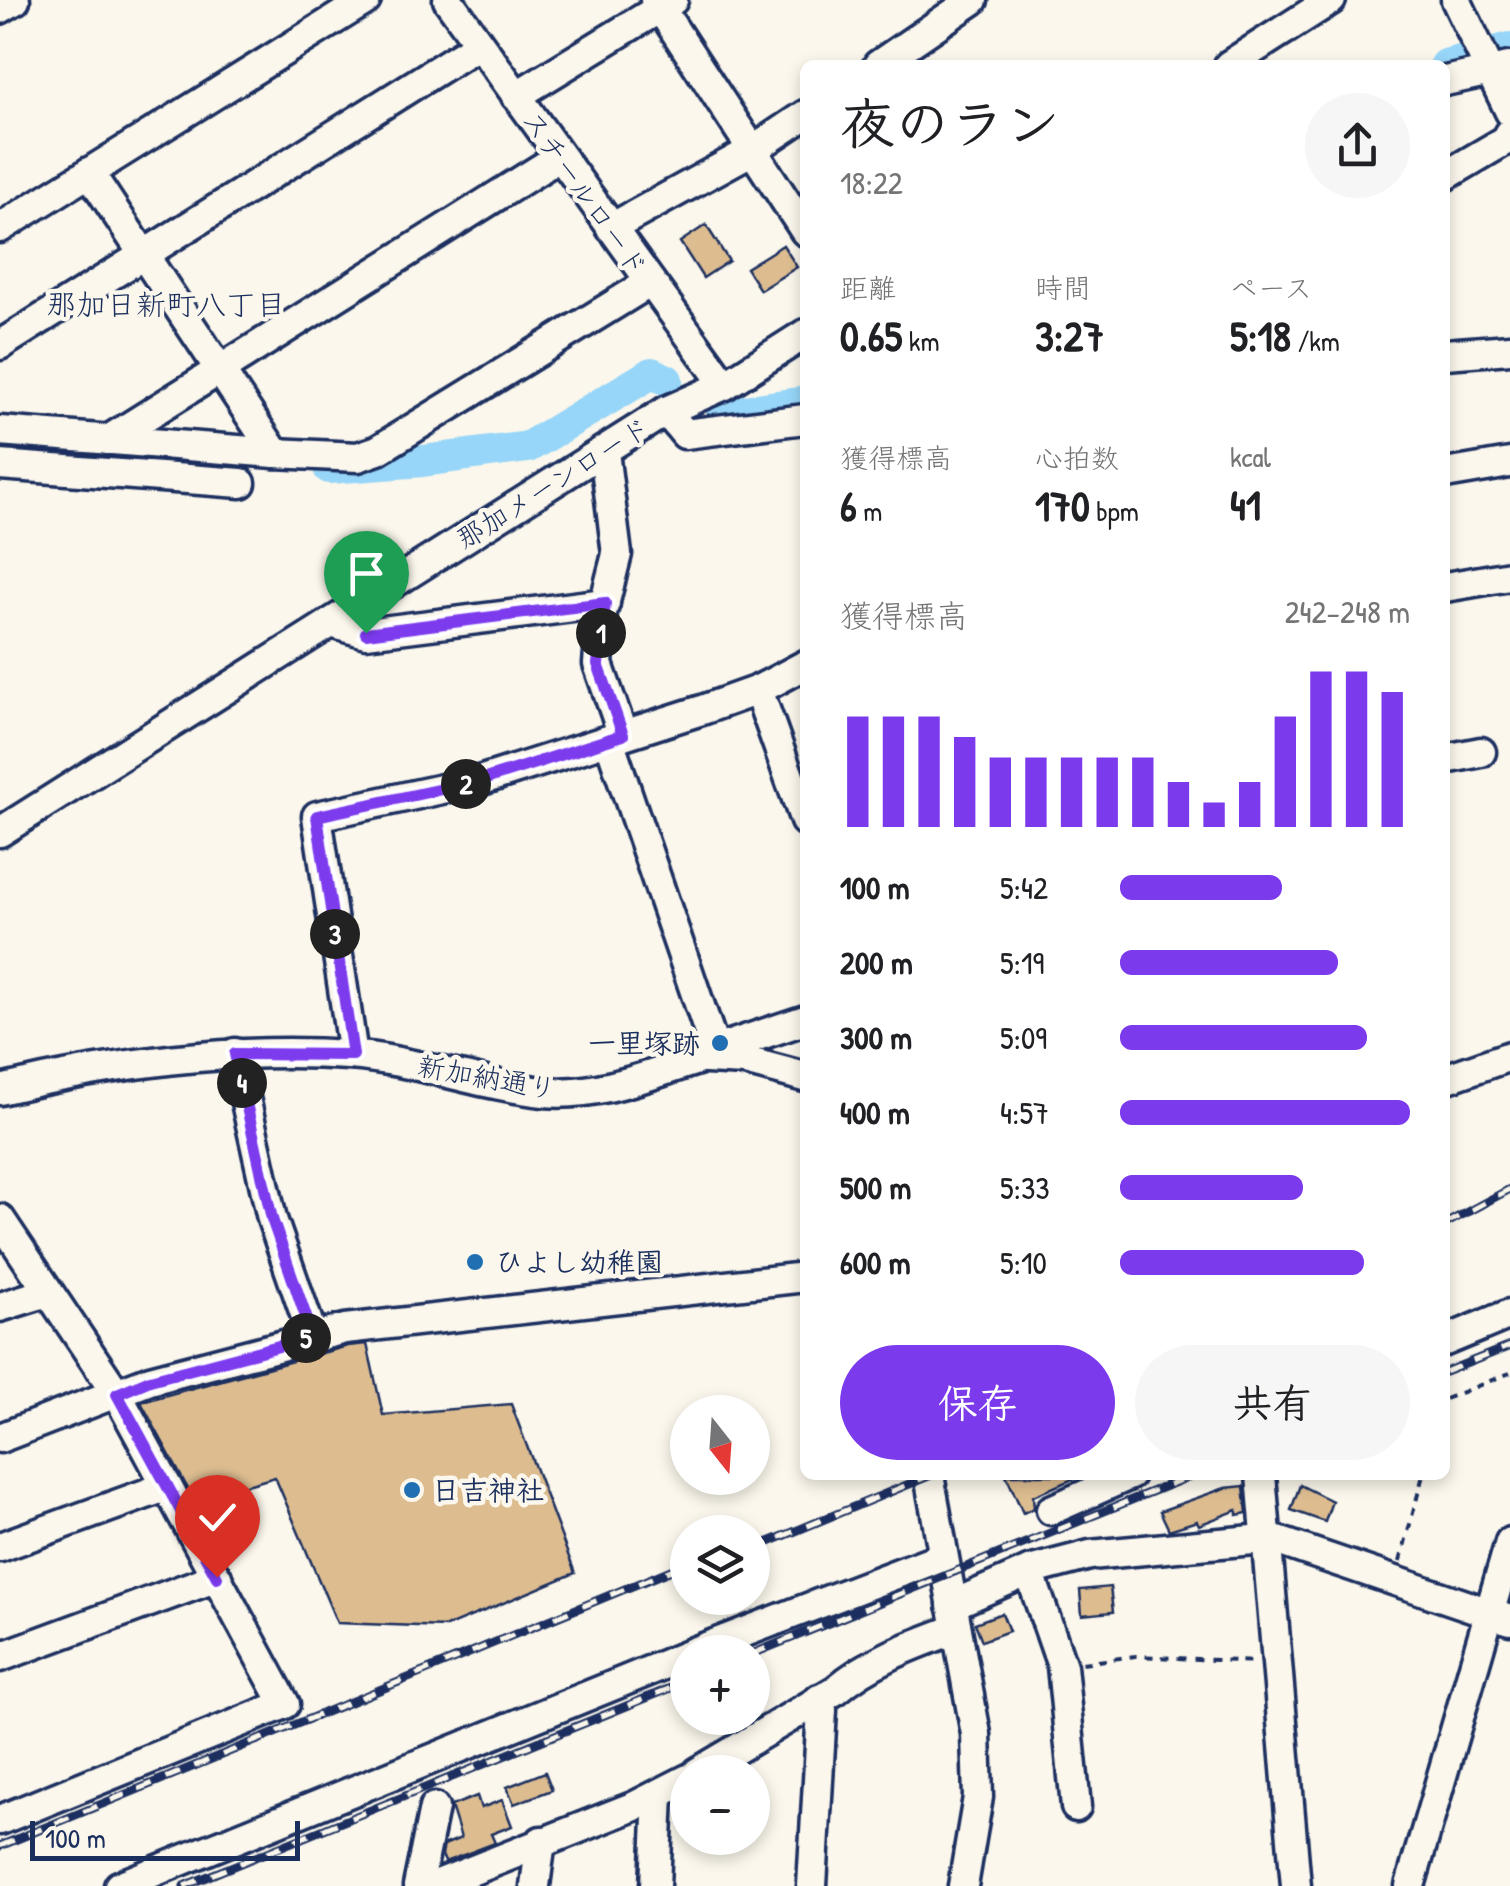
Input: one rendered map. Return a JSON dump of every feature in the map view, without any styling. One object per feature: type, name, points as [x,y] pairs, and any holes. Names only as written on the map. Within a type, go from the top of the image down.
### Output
[{"type":"street","points":[[0,9],[15,0]]},
{"type":"street","points":[[0,228],[366,0]]},
{"type":"street","name":"スチールロード","points":[[448,0],[724,385]]},
{"type":"street","points":[[885,60],[974,0]]},
{"type":"street","points":[[1237,60],[1331,0]]},
{"type":"street","points":[[1456,0],[1492,62],[1510,112]]},
{"type":"street","points":[[516,96],[662,3],[800,223]]},
{"type":"street","points":[[0,345],[479,44]]},
{"type":"street","points":[[1450,79],[1492,62]]},
{"type":"street","points":[[611,228],[752,151],[800,118]]},
{"type":"street","points":[[1450,173],[1506,140],[1510,133]]},
{"type":"street","points":[[108,440],[559,157]]},
{"type":"street","points":[[89,172],[274,453]]},
{"type":"street","points":[[0,431],[358,457],[378,450],[648,283]]},
{"type":"street","name":"那加メーンロード","points":[[0,832],[666,411],[724,385],[800,337]]},
{"type":"street","points":[[1450,354],[1510,348]]},
{"type":"street","points":[[666,411],[686,434],[800,420]]},
{"type":"street","points":[[604,452],[617,554],[605,603],[598,664],[708,1055],[745,1062],[800,1081]]},
{"type":"street","points":[[1450,473],[1510,463]]},
{"type":"street","points":[[0,464],[241,482]]},
{"type":"street","points":[[1450,587],[1510,576]]},
{"type":"street","points":[[331,624],[366,633],[605,603]]},
{"type":"street","points":[[353,1055],[317,816],[479,781],[758,690],[800,669]]},
{"type":"street","points":[[758,690],[800,807]]},
{"type":"street","points":[[1450,758],[1481,752]]},
{"type":"street","name":"新加納通り","points":[[235,1054],[353,1055],[546,1092],[583,1091],[621,1084],[800,1022]]},
{"type":"street","points":[[0,1090],[147,1063],[235,1054],[272,1219],[313,1337]]},
{"type":"street","points":[[1450,1077],[1510,1056]]},
{"type":"street","points":[[0,1219],[117,1394],[286,1704],[0,1820]]},
{"type":"street","points":[[0,1438],[166,1375],[345,1330],[800,1279]]},
{"type":"street","points":[[0,1307],[48,1292]]},
{"type":"street","points":[[1450,1338],[1510,1314]]},
{"type":"street","points":[[929,1480],[976,1734],[978,1797],[963,1886]]},
{"type":"street","points":[[1052,1510],[1119,1480]]},
{"type":"street","points":[[1261,1480],[1296,1886]]},
{"type":"street","points":[[0,1548],[165,1486]]},
{"type":"street","points":[[727,1755],[1029,1571],[1090,1555],[1264,1539],[1500,1616]]},
{"type":"street","points":[[1410,1886],[1500,1616],[1510,1542]]},
{"type":"street","points":[[739,1635],[943,1556]]},
{"type":"street","points":[[1029,1571],[1062,1666],[1076,1807]]},
{"type":"street","points":[[0,1656],[217,1577]]},
{"type":"street","points":[[119,1886],[670,1662]]},
{"type":"street","points":[[812,1886],[822,1710],[819,1700]]},
{"type":"street","points":[[433,1886],[670,1789]]},
{"type":"street","points":[[655,1886],[659,1795]]},
{"type":"street","points":[[418,1886],[434,1808]]},
{"type":"street","points":[[535,1886],[542,1842]]},
{"type":"path","points":[[1450,1397],[1510,1373]]},
{"type":"path","points":[[1395,1581],[1422,1480]]},
{"type":"path","points":[[1062,1666],[1136,1656],[1275,1660]]},
{"type":"building","points":[[706,225],[729,261],[703,278],[680,242]]},
{"type":"building","points":[[783,245],[797,267],[760,290],[746,268]]},
{"type":"building","name":"日吉神社","points":[[367,1344],[383,1415],[511,1404],[575,1573],[446,1627],[337,1623],[275,1477],[194,1500],[141,1402]]},
{"type":"building","points":[[1008,1480],[1070,1480],[1033,1496],[1034,1508],[1023,1513]]},
{"type":"building","points":[[1300,1485],[1332,1501],[1325,1522],[1291,1510]]},
{"type":"building","points":[[1244,1486],[1247,1513],[1237,1515],[1237,1510],[1199,1525],[1197,1521],[1169,1530],[1160,1511],[1225,1488]]},
{"type":"building","points":[[1110,1587],[1113,1612],[1082,1615],[1080,1590]]},
{"type":"building","points":[[1002,1613],[1009,1631],[982,1641],[975,1623]]},
{"type":"building","points":[[545,1772],[552,1790],[514,1804],[507,1787]]},
{"type":"building","points":[[477,1796],[481,1808],[502,1800],[512,1826],[491,1834],[495,1843],[445,1862],[444,1845],[461,1838],[451,1806]]},
{"type":"waterway","points":[[1450,64],[1510,48]]},
{"type":"waterway","points":[[329,468],[528,447],[652,373],[667,380]]},
{"type":"waterway","points":[[722,409],[737,412],[800,403]]},
{"type":"railway","points":[[1450,1221],[1510,1189]]},
{"type":"railway","points":[[1450,1370],[1510,1346]]},
{"type":"railway","points":[[770,1542],[919,1480]]},
{"type":"railway","points":[[770,1647],[1181,1480]]},
{"type":"railway","points":[[0,1846],[670,1570]]},
{"type":"railway","points":[[184,1886],[670,1688]]},
{"type":"place","name":"一里塚跡","points":[[720,1043]]},
{"type":"place","name":"ひよし幼稚園","points":[[475,1262]]},
{"type":"place","name":"日吉神社","points":[[412,1490]]},
{"type":"district","name":"那加日新町八丁目","points":[[166,304]]},
{"type":"route","points":[[217,1577],[117,1394],[229,1357],[313,1337],[272,1219],[235,1054],[353,1055],[317,816],[479,781],[623,735],[598,664],[605,603],[366,633]]}]
